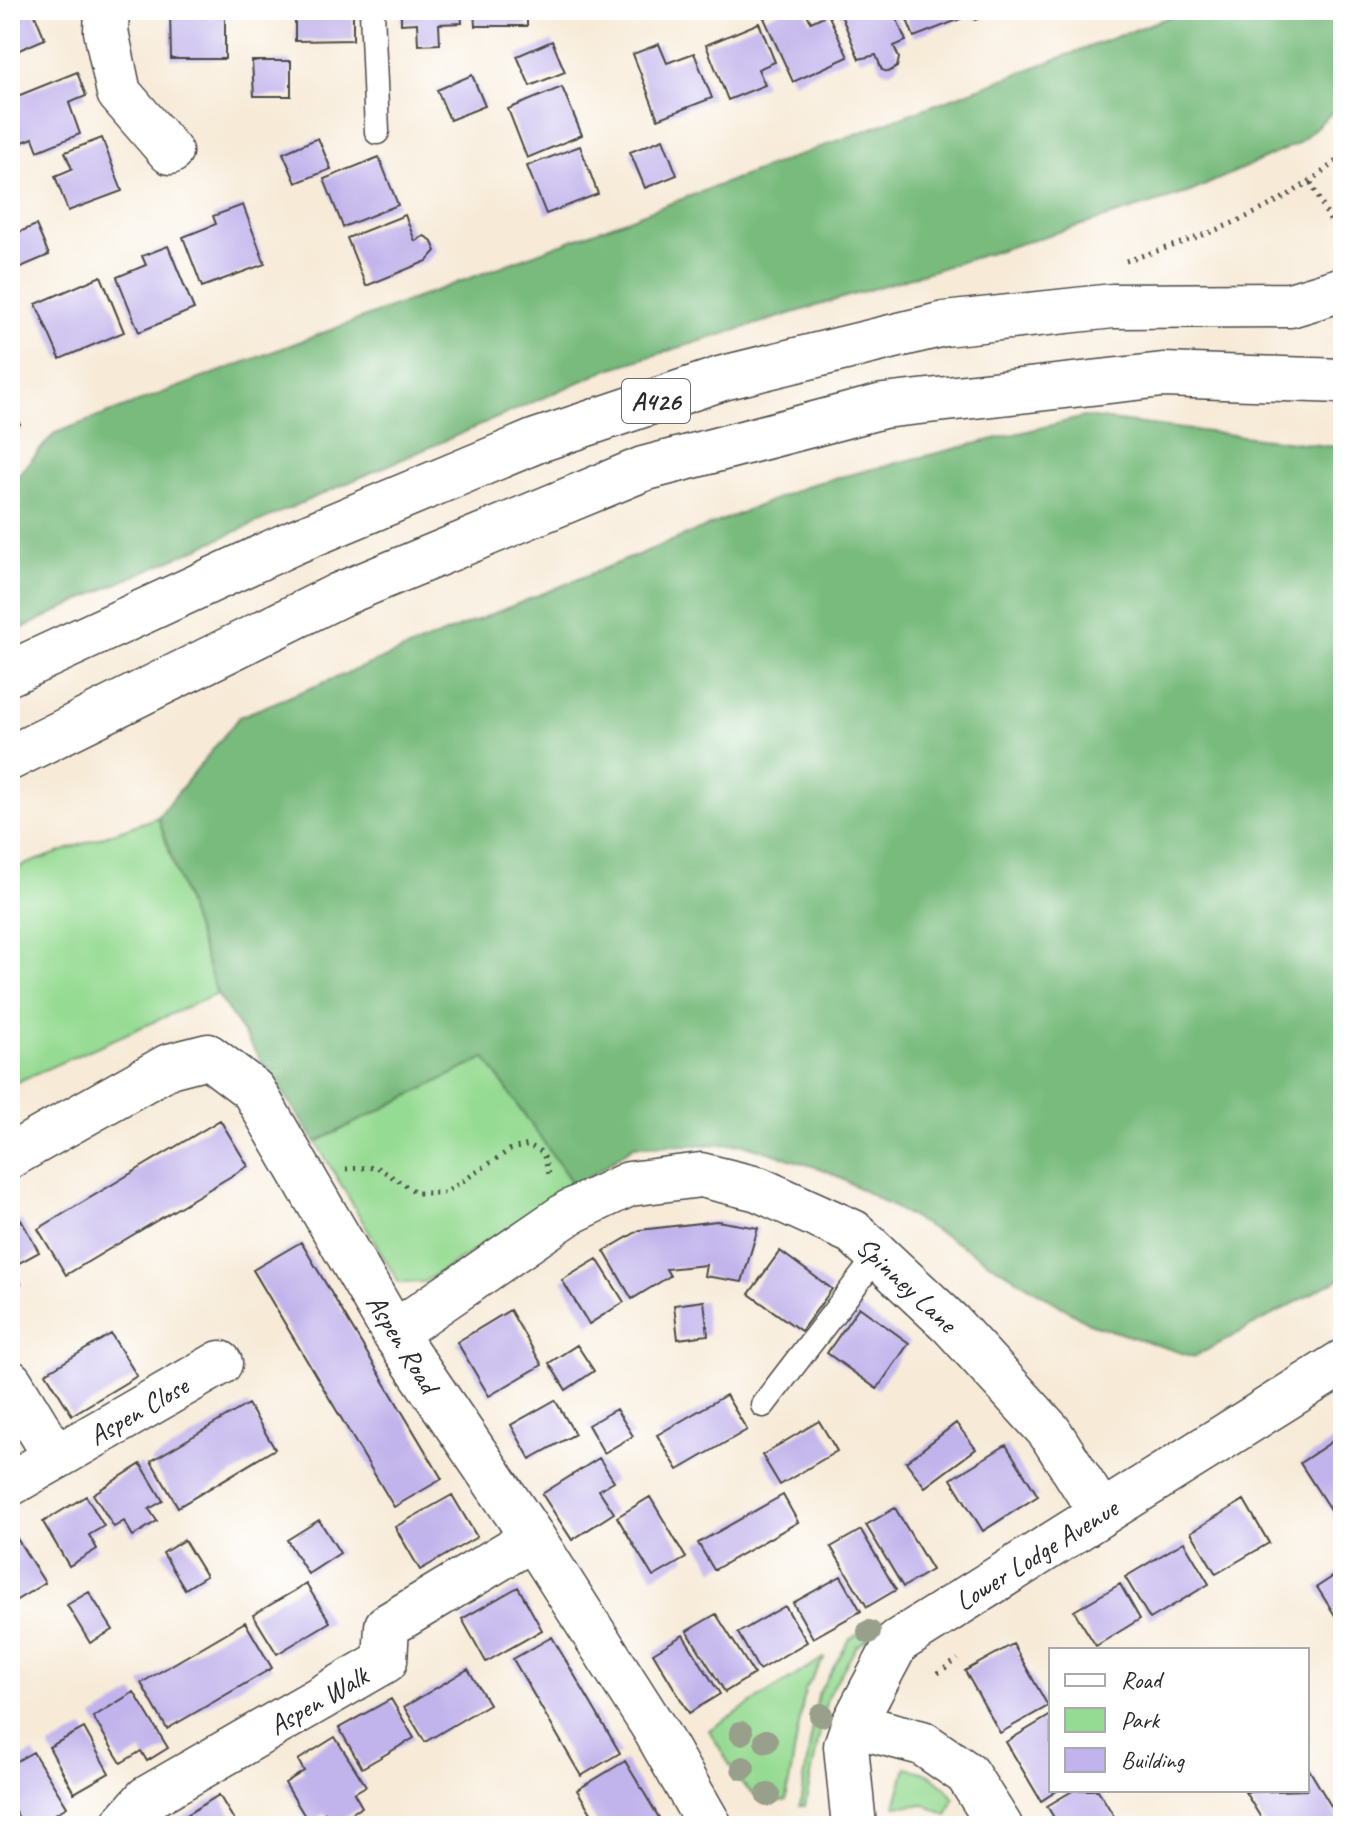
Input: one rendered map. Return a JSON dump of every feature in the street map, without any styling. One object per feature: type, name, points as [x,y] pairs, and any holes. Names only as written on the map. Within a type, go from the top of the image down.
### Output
[{"type":"main road","points":[[107,10],[106,31],[119,93],[170,152]]},
{"type":"main road","name":"A426","points":[[10,673],[294,542],[508,453],[723,378],[944,324],[1113,306],[1290,305],[1343,289]]},
{"type":"main road","name":"A426","points":[[10,758],[339,595],[643,469],[883,406],[1163,375],[1343,381]]},
{"type":"main road","name":"Aspen Road","points":[[10,1156],[169,1066],[208,1056],[253,1090],[394,1333],[533,1538],[654,1728],[710,1826]]},
{"type":"main road","name":"Spinney Lane","points":[[394,1333],[570,1212],[629,1184],[701,1175],[758,1189],[853,1232],[878,1255],[951,1324],[1049,1431],[1101,1513]]},
{"type":"main road","name":"Lower Lodge Avenue","points":[[854,1826],[846,1746],[853,1725],[897,1642],[1343,1362]]},
{"type":"main road","name":"Aspen Close","points":[[10,1484],[220,1363]]},
{"type":"main road","name":"Aspen Close","points":[[10,1382],[56,1457]]},
{"type":"main road","name":"Aspen Walk","points":[[122,1826],[147,1798],[385,1661],[387,1626],[533,1538]]},
{"type":"main road","points":[[853,1725],[922,1743],[967,1774],[1000,1826]]},
{"type":"lane","points":[[372,10],[377,132]]},
{"type":"lane","points":[[763,1405],[878,1255]]},
{"type":"path","points":[[1123,262],[1225,230],[1311,183],[1343,155]]},
{"type":"path","points":[[1311,183],[1343,246]]},
{"type":"path","points":[[305,1179],[330,1166],[377,1167],[417,1193],[445,1193],[511,1149],[529,1145],[543,1153],[557,1199],[570,1212]]},
{"type":"green space","points":[[1188,10],[1343,10],[1343,103],[1297,144],[1190,192],[609,369],[111,586],[10,634],[10,484],[55,433]]},
{"type":"green space","points":[[1084,417],[1343,448],[1343,1277],[1194,1357],[1089,1323],[944,1235],[828,1171],[743,1144],[634,1146],[575,1187],[485,1058],[316,1142],[217,994],[158,817],[239,717],[812,484]]},
{"type":"green space","points":[[158,817],[217,994],[10,1085],[10,870]]},
{"type":"green space","points":[[485,1058],[575,1187],[424,1282],[399,1283],[316,1142]]},
{"type":"green space","points":[[881,1620],[887,1625],[857,1646],[827,1697],[805,1806],[800,1806],[818,1694],[850,1639]]},
{"type":"green space","points":[[825,1657],[805,1690],[786,1800],[763,1803],[740,1782],[709,1730]]},
{"type":"green space","points":[[906,1768],[928,1774],[944,1786],[954,1799],[947,1815],[925,1805],[895,1806]]},
{"type":"building","points":[[10,10],[33,10],[45,39],[10,54]]},
{"type":"building","points":[[170,10],[225,10],[225,59],[171,59]]},
{"type":"building","points":[[295,10],[353,10],[353,40],[295,41]]},
{"type":"building","points":[[401,10],[461,10],[462,23],[439,24],[440,44],[418,45],[417,23],[401,24]]},
{"type":"building","points":[[474,10],[527,10],[527,26],[475,26]]},
{"type":"building","points":[[782,10],[805,10],[811,22],[828,14],[848,57],[793,82],[764,18]]},
{"type":"building","points":[[839,10],[893,10],[906,41],[894,46],[899,58],[897,67],[888,72],[882,70],[876,55],[859,59]]},
{"type":"building","points":[[903,10],[960,10],[963,18],[914,37]]},
{"type":"building","points":[[970,10],[999,10],[975,20]]},
{"type":"building","points":[[759,23],[775,62],[758,69],[765,85],[728,100],[706,45]]},
{"type":"building","points":[[552,41],[565,72],[530,86],[517,56]]},
{"type":"building","points":[[659,44],[667,63],[694,53],[712,98],[658,119],[633,54]]},
{"type":"building","points":[[252,61],[291,61],[291,96],[254,96]]},
{"type":"building","points":[[77,72],[86,96],[69,103],[80,134],[38,151],[33,138],[10,147],[10,99]]},
{"type":"building","points":[[472,75],[485,106],[450,120],[437,90]]},
{"type":"building","points":[[562,87],[582,135],[527,158],[508,109]]},
{"type":"building","points":[[102,138],[122,191],[68,211],[55,176],[72,169],[65,152]]},
{"type":"building","points":[[318,138],[331,169],[296,183],[283,153]]},
{"type":"building","points":[[663,139],[677,175],[645,188],[630,152]]},
{"type":"building","points":[[580,146],[598,194],[546,214],[527,166]]},
{"type":"building","points":[[379,157],[398,205],[343,227],[324,179]]},
{"type":"building","points":[[243,205],[265,264],[202,287],[183,237],[216,224],[213,216]]},
{"type":"building","points":[[405,215],[415,241],[424,236],[431,240],[436,251],[427,261],[366,286],[347,238]]},
{"type":"building","points":[[36,225],[49,255],[14,270],[10,260],[10,236]]},
{"type":"building","points":[[168,246],[194,309],[139,332],[117,277],[146,265],[142,256]]},
{"type":"building","points":[[101,276],[124,332],[60,359],[36,304]]},
{"type":"building","points":[[10,412],[20,424],[10,434]]},
{"type":"building","points":[[220,1120],[248,1166],[66,1275],[38,1229]]},
{"type":"building","points":[[21,1220],[39,1252],[12,1267],[21,1284],[10,1290],[10,1226]]},
{"type":"building","points":[[717,1221],[758,1228],[742,1282],[704,1276],[706,1265],[666,1269],[670,1276],[632,1299],[604,1251],[640,1230]]},
{"type":"building","points":[[301,1242],[442,1479],[394,1507],[253,1270]]},
{"type":"building","points":[[780,1251],[832,1289],[801,1331],[749,1294]]},
{"type":"building","points":[[597,1259],[624,1302],[589,1324],[562,1280]]},
{"type":"building","points":[[704,1301],[708,1335],[678,1339],[674,1305]]},
{"type":"building","points":[[859,1307],[909,1343],[877,1389],[827,1353]]},
{"type":"building","points":[[510,1310],[542,1365],[489,1396],[457,1342]]},
{"type":"building","points":[[111,1334],[137,1376],[72,1415],[46,1373]]},
{"type":"building","points":[[577,1345],[594,1371],[566,1390],[549,1363]]},
{"type":"building","points":[[726,1395],[747,1430],[678,1470],[657,1435]]},
{"type":"building","points":[[555,1400],[575,1434],[530,1459],[511,1425]]},
{"type":"building","points":[[248,1404],[275,1449],[178,1507],[151,1461]]},
{"type":"building","points":[[616,1409],[633,1436],[604,1453],[588,1425]]},
{"type":"building","points":[[819,1421],[837,1451],[780,1485],[762,1455]]},
{"type":"building","points":[[956,1423],[976,1449],[925,1487],[906,1462]]},
{"type":"building","points":[[1339,1437],[1343,1443],[1343,1519],[1338,1522],[1300,1463]]},
{"type":"building","points":[[1006,1445],[1038,1496],[983,1531],[951,1479]]},
{"type":"building","points":[[599,1458],[614,1481],[599,1490],[614,1513],[572,1540],[542,1494]]},
{"type":"building","points":[[141,1464],[163,1501],[149,1509],[157,1521],[133,1536],[124,1521],[114,1527],[93,1494]]},
{"type":"building","points":[[452,1495],[477,1537],[420,1570],[395,1527]]},
{"type":"building","points":[[783,1495],[798,1522],[714,1570],[698,1543]]},
{"type":"building","points":[[86,1496],[104,1526],[89,1535],[97,1549],[69,1566],[43,1522]]},
{"type":"building","points":[[650,1497],[686,1558],[653,1577],[617,1517]]},
{"type":"building","points":[[1244,1500],[1269,1543],[1216,1574],[1191,1532]]},
{"type":"building","points":[[895,1508],[932,1570],[903,1587],[866,1525]]},
{"type":"building","points":[[319,1520],[340,1553],[308,1574],[287,1540]]},
{"type":"building","points":[[861,1530],[896,1590],[867,1607],[831,1547]]},
{"type":"building","points":[[16,1537],[45,1583],[10,1604],[10,1541]]},
{"type":"building","points":[[184,1540],[206,1576],[185,1589],[163,1553]]},
{"type":"building","points":[[1184,1542],[1209,1584],[1150,1619],[1125,1577]]},
{"type":"building","points":[[1343,1570],[1343,1628],[1317,1587]]},
{"type":"building","points":[[841,1576],[861,1611],[813,1638],[793,1603]]},
{"type":"building","points":[[306,1584],[330,1622],[277,1654],[253,1615]]},
{"type":"building","points":[[1120,1584],[1140,1619],[1096,1646],[1074,1611]]},
{"type":"building","points":[[518,1587],[542,1630],[486,1662],[462,1619]]},
{"type":"building","points":[[89,1592],[113,1630],[90,1643],[67,1605]]},
{"type":"building","points":[[785,1606],[807,1642],[759,1670],[738,1633]]},
{"type":"building","points":[[716,1614],[754,1674],[725,1692],[687,1631]]},
{"type":"building","points":[[245,1622],[272,1668],[167,1729],[141,1683]]},
{"type":"building","points":[[683,1635],[720,1694],[689,1713],[653,1653]]},
{"type":"building","points":[[552,1637],[620,1753],[581,1776],[513,1659]]},
{"type":"building","points":[[1013,1644],[1048,1706],[1000,1733],[965,1671]]},
{"type":"building","points":[[468,1669],[489,1704],[425,1742],[404,1707]]},
{"type":"building","points":[[134,1692],[168,1748],[147,1761],[141,1751],[121,1763],[93,1717]]},
{"type":"building","points":[[391,1699],[414,1738],[362,1768],[339,1728]]},
{"type":"building","points":[[1049,1716],[1049,1792],[1055,1792],[1041,1801],[1006,1742]]},
{"type":"building","points":[[84,1728],[109,1773],[74,1793],[49,1747]]},
{"type":"building","points":[[335,1737],[366,1786],[354,1793],[362,1807],[332,1825],[325,1813],[309,1823],[285,1783],[304,1771],[298,1760]]},
{"type":"building","points":[[33,1752],[67,1807],[34,1826],[24,1826],[10,1803],[10,1765]]},
{"type":"building","points":[[625,1761],[664,1826],[599,1826],[577,1790]]},
{"type":"building","points":[[1309,1769],[1343,1826],[1266,1826],[1245,1792],[1309,1792]]},
{"type":"building","points":[[1071,1792],[1099,1792],[1120,1826],[1059,1826],[1047,1806]]},
{"type":"building","points":[[219,1795],[234,1820],[224,1826],[169,1826]]}]
